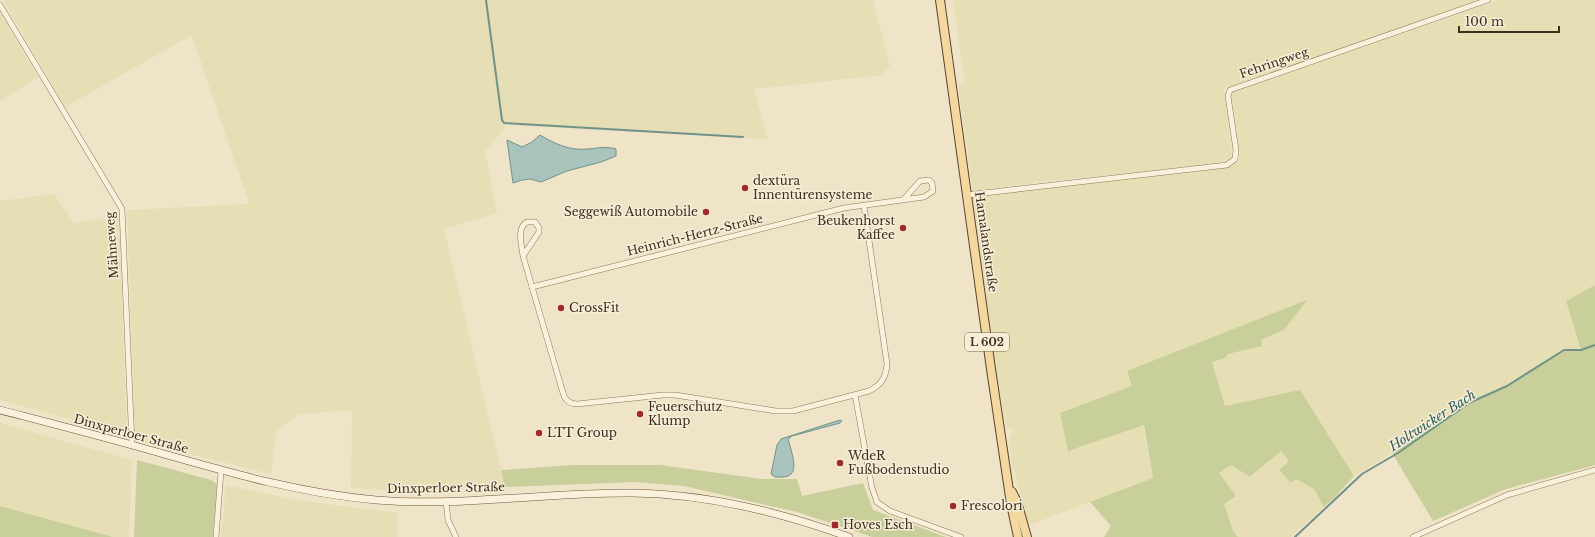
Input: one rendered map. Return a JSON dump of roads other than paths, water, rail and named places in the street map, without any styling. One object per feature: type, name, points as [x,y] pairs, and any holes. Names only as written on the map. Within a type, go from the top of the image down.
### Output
[{"type":"main road","name":"Hamalandstraße","points":[[940,0],[991,369],[1010,488],[1011,504],[1018,537]]},
{"type":"main road","name":"Dinxperloer Straße","points":[[0,410],[132,445],[221,471],[300,490],[345,497],[406,502],[446,502],[581,494],[633,493],[681,496],[757,509],[849,537]]},
{"type":"main road","name":"Hamalandstraße","points":[[1010,488],[1017,502],[1027,537]]},
{"type":"street","name":"Fehringweg","points":[[967,195],[1227,165],[1235,159],[1236,150],[1228,96],[1230,90],[1488,0]]},
{"type":"street","name":"Mähneweg","points":[[0,4],[122,209],[132,445]]},
{"type":"street","name":"Heinrich-Hertz-Straße","points":[[532,287],[844,208],[864,206],[924,196],[933,191],[932,183],[929,180],[920,181],[904,199]]},
{"type":"street","points":[[523,256],[539,232],[539,228],[535,222],[527,222],[522,227],[521,233],[523,256],[564,397],[572,404],[676,395],[776,411],[793,412],[855,395],[877,387],[885,376],[887,364],[864,206]]},
{"type":"street","points":[[855,395],[872,488],[877,502],[890,510],[961,537]]},
{"type":"street","points":[[1413,537],[1507,495],[1595,470]]},
{"type":"street","points":[[216,537],[221,471]]},
{"type":"street","points":[[446,502],[448,520],[456,537]]},
{"type":"water","points":[[540,135],[557,144],[569,148],[581,149],[605,147],[616,149],[616,156],[601,162],[567,171],[541,182],[530,179],[513,183],[507,140],[522,147],[532,142]]},
{"type":"water","points":[[840,420],[842,421],[840,423],[792,436],[788,439],[794,462],[793,471],[788,476],[783,477],[775,477],[771,474],[777,445],[781,439]]},
{"type":"waterway","points":[[486,0],[502,120],[504,123],[743,137]]},
{"type":"waterway","name":"Holtwicker Bach","points":[[1295,537],[1362,474],[1398,453],[1469,403],[1507,386],[1564,350],[1581,350],[1595,345]]},
{"type":"place","name":"dextüra Innentürensysteme","points":[[745,188]]},
{"type":"place","name":"Seggewiß Automobile","points":[[706,212]]},
{"type":"place","name":"Beukenhorst Kaffee","points":[[903,228]]},
{"type":"place","name":"CrossFit","points":[[561,308]]},
{"type":"place","name":"Feuerschutz Klump","points":[[640,414]]},
{"type":"place","name":"LTT Group","points":[[539,433]]},
{"type":"place","name":"WdeR Fußbodenstudio","points":[[840,463]]},
{"type":"place","name":"Frescolori","points":[[953,506]]},
{"type":"place","name":"Hoves Esch","points":[[835,525]]}]
